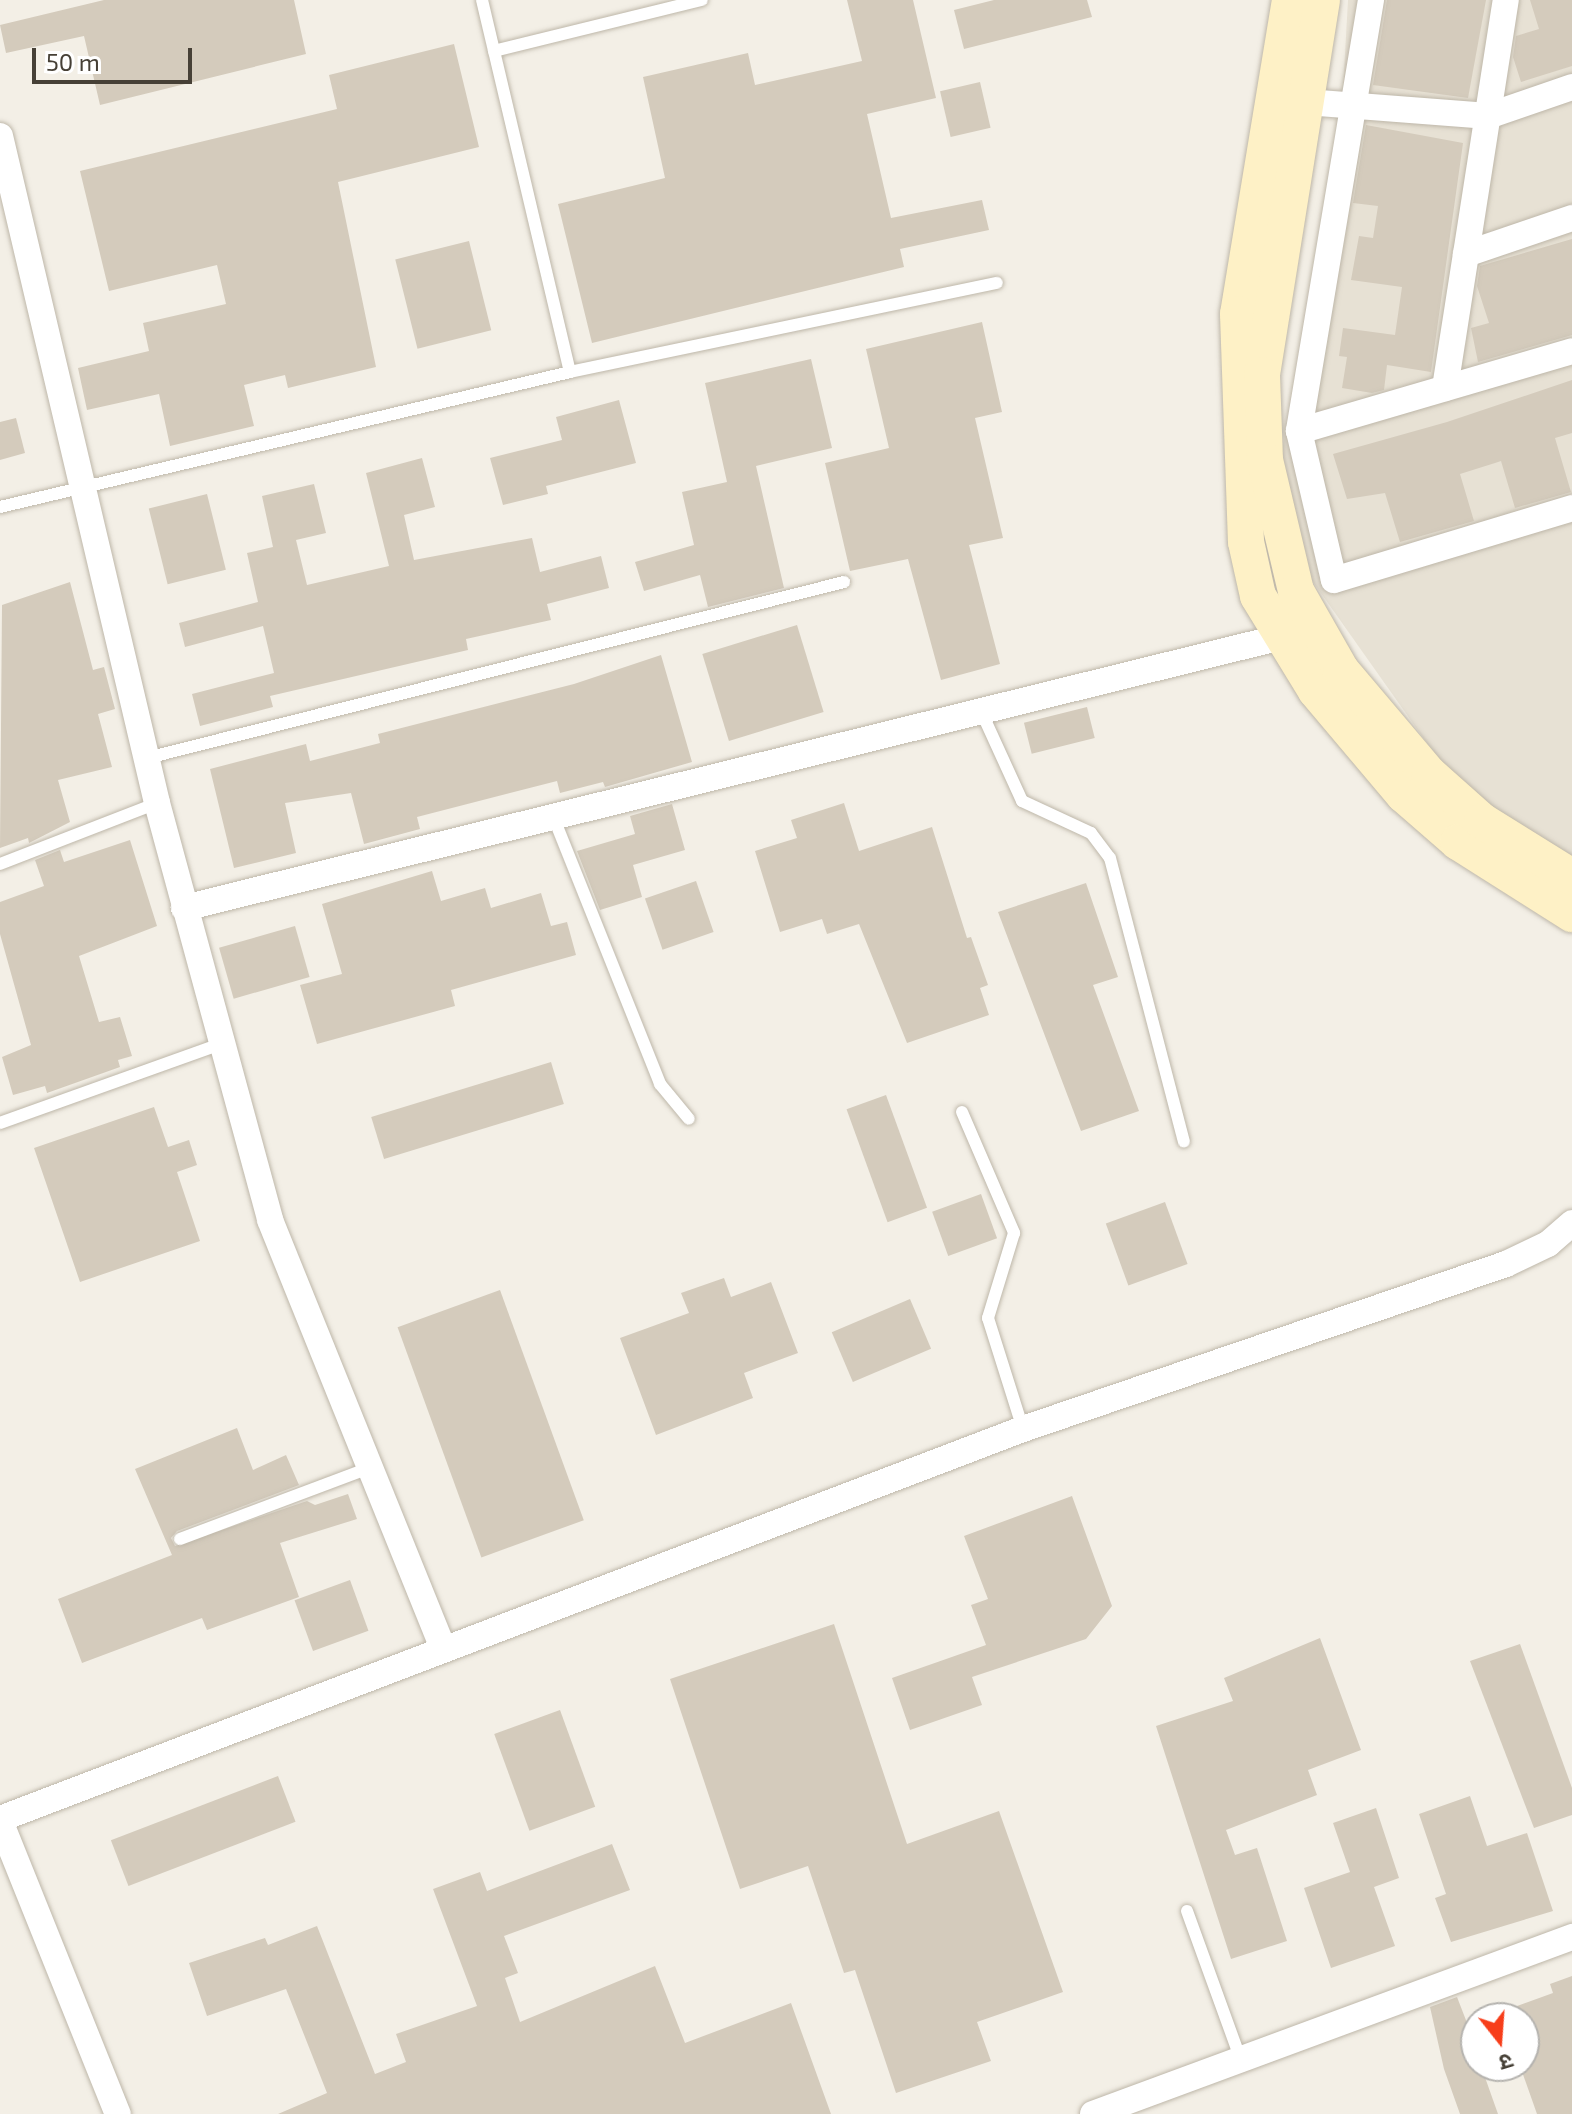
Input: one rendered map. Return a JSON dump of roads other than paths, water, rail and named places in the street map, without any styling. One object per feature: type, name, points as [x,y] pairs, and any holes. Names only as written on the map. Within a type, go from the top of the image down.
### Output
[{"type":"street","points":[[1290,0],[1238,314],[1246,542],[1258,596],[1280,637],[1316,691],[1404,795],[1458,842],[1572,914]]},
{"type":"street","points":[[1322,0],[1262,375],[1265,460],[1296,591],[1321,627],[1341,670],[1429,774],[1482,821],[1572,877]]},
{"type":"street","points":[[1371,0],[1299,431],[1334,580],[1572,508]]},
{"type":"street","points":[[1445,388],[1506,0]]},
{"type":"street","points":[[1306,102],[1488,116],[1572,87]]},
{"type":"street","points":[[0,136],[157,803],[270,1220],[443,1649]]},
{"type":"street","points":[[1466,254],[1572,218]]},
{"type":"street","points":[[1299,431],[1572,351]]},
{"type":"street","points":[[184,908],[1321,627]]},
{"type":"street","points":[[118,2114],[0,1820],[1023,1429],[1506,1264],[1548,1244],[1572,1223]]},
{"type":"street","points":[[1093,2114],[1572,1937]]},
{"type":"lane","points":[[482,0],[570,372]]},
{"type":"lane","points":[[494,51],[702,0]]},
{"type":"lane","points":[[0,507],[570,372],[997,283]]},
{"type":"lane","points":[[147,758],[844,582]]},
{"type":"lane","points":[[981,711],[1022,801],[1091,833],[1110,858],[1184,1142]]},
{"type":"lane","points":[[0,864],[157,803]]},
{"type":"lane","points":[[553,816],[660,1084],[689,1119]]},
{"type":"lane","points":[[0,1123],[221,1044]]},
{"type":"lane","points":[[962,1112],[1014,1233],[988,1318],[1023,1429]]},
{"type":"lane","points":[[180,1539],[369,1468]]},
{"type":"lane","points":[[1187,1911],[1241,2060]]}]
